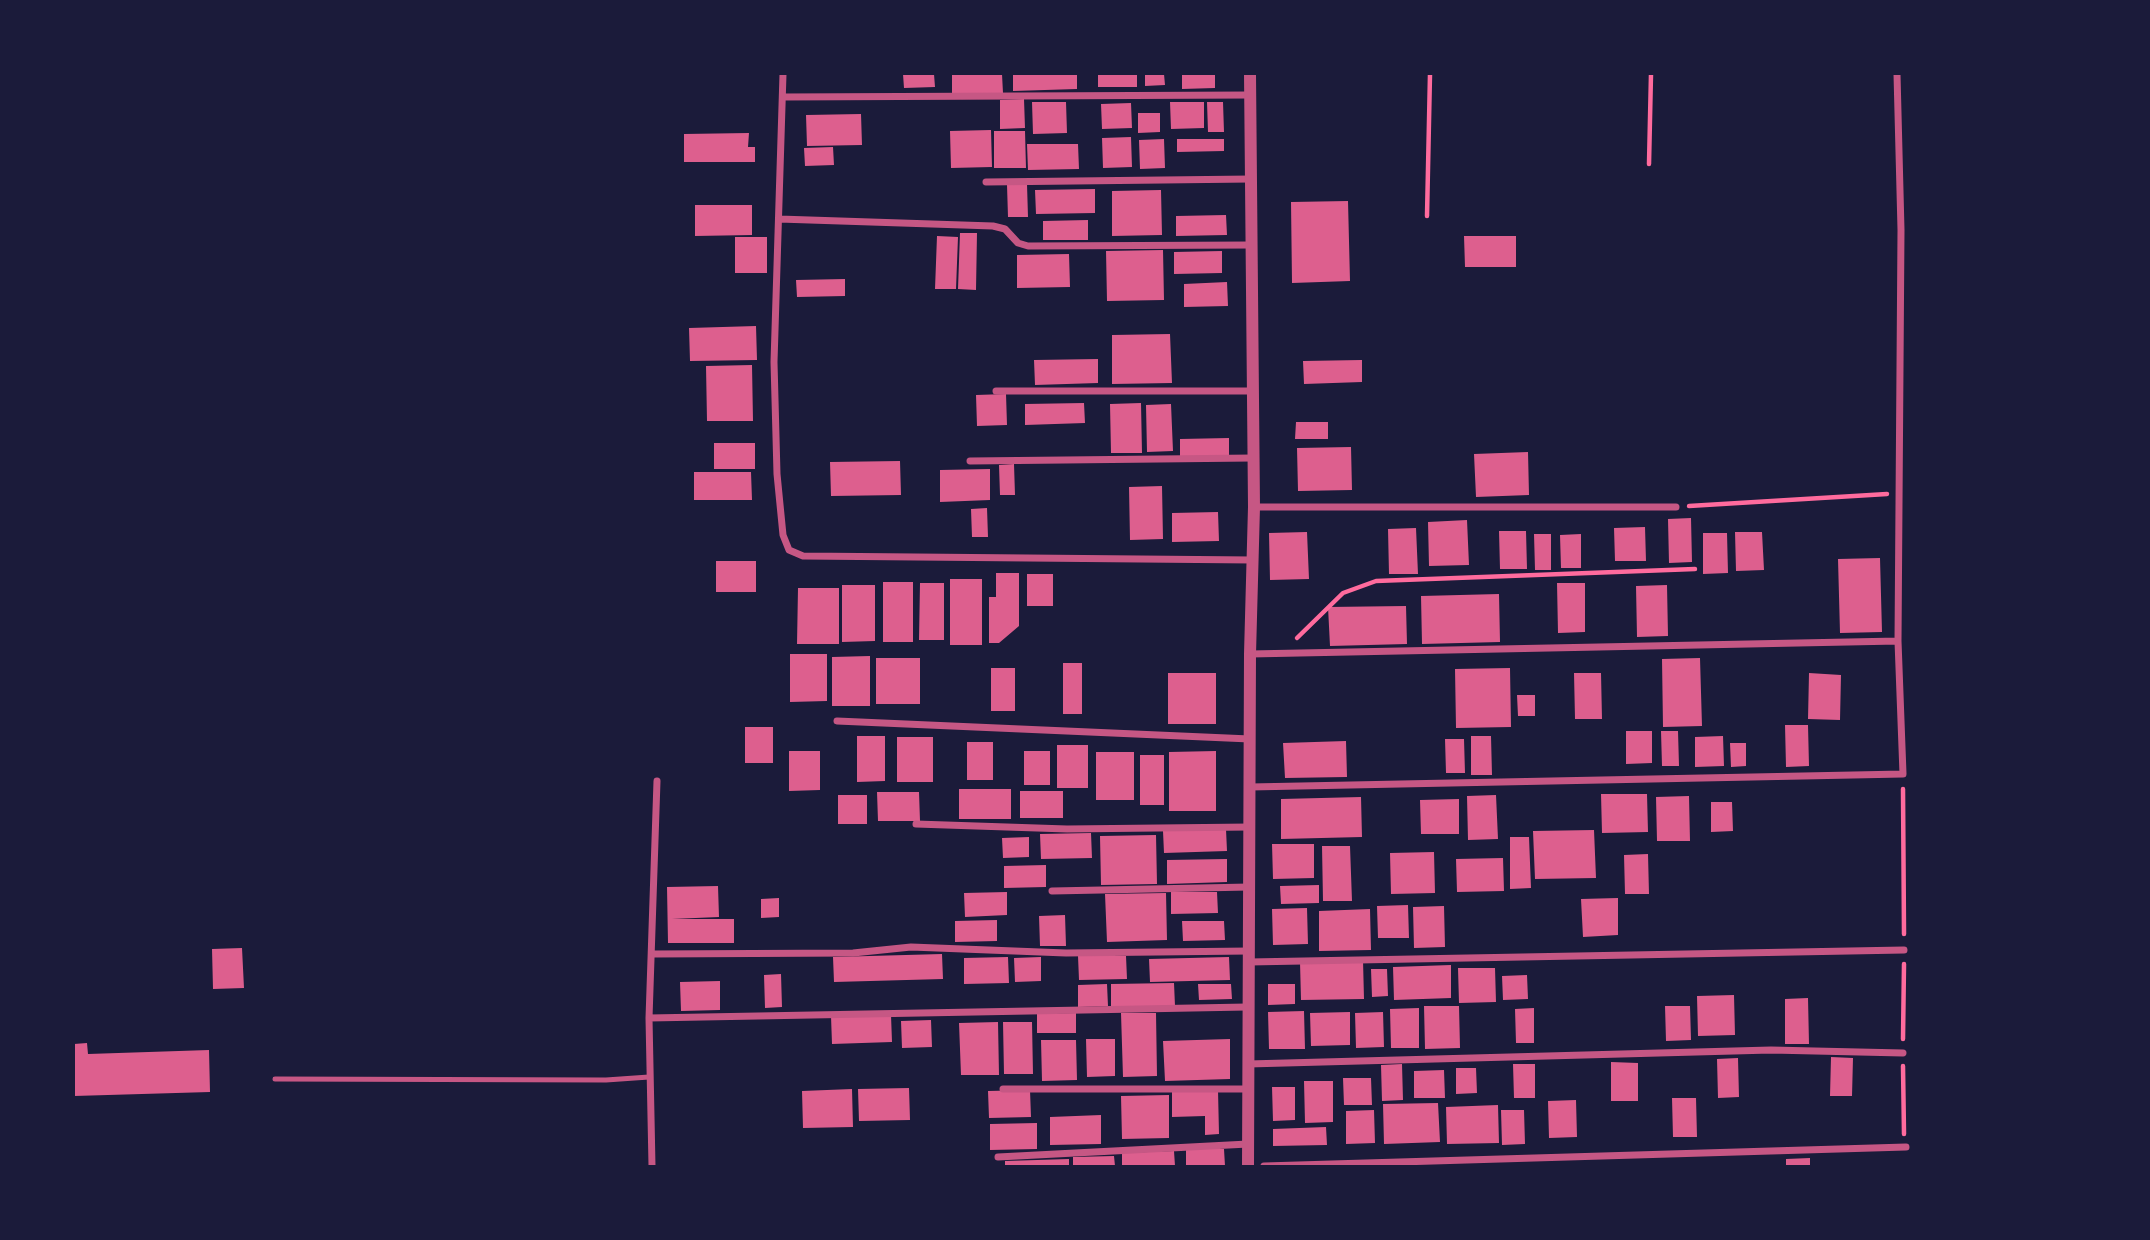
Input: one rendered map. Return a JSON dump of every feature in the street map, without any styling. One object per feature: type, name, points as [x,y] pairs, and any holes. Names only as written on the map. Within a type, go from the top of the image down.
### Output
[{"type":"street","points":[[783,74],[774,362],[777,474],[783,535],[789,550],[803,556],[1254,560]]},
{"type":"street","points":[[1248,1167],[1250,654],[1254,560],[1250,74]]},
{"type":"street","points":[[1250,787],[1903,774],[1898,641],[1900,230],[1897,74]]},
{"type":"street","points":[[783,97],[1250,95]]},
{"type":"street","points":[[986,182],[1251,179]]},
{"type":"street","points":[[779,219],[993,226],[1005,229],[1018,243],[1028,246],[1251,246]]},
{"type":"street","points":[[996,391],[1252,391]]},
{"type":"street","points":[[970,461],[1253,458]]},
{"type":"street","points":[[1254,507],[1676,507]]},
{"type":"street","points":[[1250,654],[1898,641]]},
{"type":"street","points":[[838,721],[1250,739]]},
{"type":"street","points":[[652,1167],[649,1018],[653,954],[656,781]]},
{"type":"street","points":[[916,824],[1067,829],[1250,827]]},
{"type":"street","points":[[1052,891],[1249,887]]},
{"type":"street","points":[[653,954],[853,953],[911,947],[1249,956],[1904,950]]},
{"type":"street","points":[[649,1018],[1247,1007]]},
{"type":"street","points":[[1248,1064],[1744,1051],[1903,1054]]},
{"type":"street","points":[[1003,1089],[1248,1089]]},
{"type":"street","points":[[998,1157],[1248,1144]]},
{"type":"street","points":[[1264,1167],[1906,1147]]},
{"type":"lane","points":[[275,1079],[606,1080],[649,1077]]},
{"type":"path","points":[[1427,216],[1430,74]]},
{"type":"path","points":[[1649,164],[1651,74]]},
{"type":"path","points":[[1676,507],[1898,493]]},
{"type":"path","points":[[1283,654],[1343,593],[1376,581],[1695,569]]},
{"type":"path","points":[[1903,774],[1902,1111],[1906,1147]]},
{"type":"building","points":[[903,74],[934,74],[935,87],[904,88]]},
{"type":"building","points":[[952,74],[1002,74],[1003,93],[952,94]]},
{"type":"building","points":[[1013,74],[1077,74],[1077,89],[1013,91]]},
{"type":"building","points":[[1098,74],[1137,74],[1137,87],[1098,87]]},
{"type":"building","points":[[1145,74],[1164,74],[1165,85],[1145,86]]},
{"type":"building","points":[[1182,74],[1215,74],[1215,88],[1182,89]]},
{"type":"building","points":[[1024,99],[1025,128],[1000,129],[1000,100]]},
{"type":"building","points":[[1032,102],[1066,102],[1067,133],[1033,134]]},
{"type":"building","points":[[1170,102],[1204,102],[1204,128],[1171,129]]},
{"type":"building","points":[[1207,102],[1223,102],[1224,132],[1208,132]]},
{"type":"building","points":[[1131,103],[1132,128],[1102,129],[1101,104]]},
{"type":"building","points":[[1138,113],[1160,113],[1160,132],[1138,133]]},
{"type":"building","points":[[861,114],[862,145],[807,146],[806,115]]},
{"type":"building","points":[[991,130],[992,167],[951,168],[950,131]]},
{"type":"building","points":[[994,131],[1025,131],[1026,168],[994,168]]},
{"type":"building","points":[[749,133],[748,147],[755,147],[755,162],[684,162],[684,134]]},
{"type":"building","points":[[1131,137],[1132,167],[1103,168],[1102,138]]},
{"type":"building","points":[[1164,139],[1165,168],[1140,169],[1139,140]]},
{"type":"building","points":[[1177,139],[1224,139],[1224,151],[1177,152]]},
{"type":"building","points":[[1027,144],[1078,144],[1079,169],[1028,170]]},
{"type":"building","points":[[833,147],[834,165],[805,166],[804,148]]},
{"type":"building","points":[[1027,184],[1028,217],[1008,217],[1007,185]]},
{"type":"building","points":[[1095,189],[1095,213],[1036,214],[1035,190]]},
{"type":"building","points":[[1161,190],[1162,235],[1112,236],[1112,191]]},
{"type":"building","points":[[1348,201],[1350,281],[1292,283],[1291,202]]},
{"type":"building","points":[[695,205],[752,205],[752,235],[695,236]]},
{"type":"building","points":[[1226,215],[1227,235],[1176,236],[1176,216]]},
{"type":"building","points":[[1088,220],[1088,240],[1043,240],[1043,221]]},
{"type":"building","points":[[960,233],[977,233],[976,290],[958,289]]},
{"type":"building","points":[[937,236],[958,237],[956,289],[935,289]]},
{"type":"building","points":[[1464,236],[1516,236],[1516,267],[1465,267]]},
{"type":"building","points":[[735,237],[767,237],[767,273],[735,273]]},
{"type":"building","points":[[1163,250],[1164,300],[1107,301],[1106,251]]},
{"type":"building","points":[[1222,251],[1222,273],[1174,274],[1174,252]]},
{"type":"building","points":[[1069,254],[1070,287],[1017,288],[1017,255]]},
{"type":"building","points":[[845,279],[845,296],[797,297],[796,280]]},
{"type":"building","points":[[1227,282],[1228,306],[1184,307],[1184,284]]},
{"type":"building","points":[[756,326],[757,360],[690,361],[689,328]]},
{"type":"building","points":[[1170,334],[1172,383],[1112,384],[1112,335]]},
{"type":"building","points":[[1098,359],[1098,383],[1035,385],[1034,360]]},
{"type":"building","points":[[1362,360],[1362,382],[1304,384],[1303,361]]},
{"type":"building","points":[[752,365],[753,421],[707,421],[706,366]]},
{"type":"building","points":[[1006,394],[1007,425],[977,426],[976,395]]},
{"type":"building","points":[[1084,403],[1085,423],[1025,425],[1025,404]]},
{"type":"building","points":[[1141,403],[1142,453],[1111,453],[1110,404]]},
{"type":"building","points":[[1171,404],[1173,451],[1147,452],[1146,405]]},
{"type":"building","points":[[1296,422],[1328,422],[1328,439],[1295,439]]},
{"type":"building","points":[[1229,438],[1229,456],[1180,457],[1180,439]]},
{"type":"building","points":[[714,443],[755,443],[755,469],[714,469]]},
{"type":"building","points":[[1351,447],[1352,490],[1298,491],[1297,448]]},
{"type":"building","points":[[1528,452],[1529,495],[1476,497],[1474,454]]},
{"type":"building","points":[[900,461],[901,495],[831,496],[830,462]]},
{"type":"building","points":[[1014,464],[1015,495],[1000,495],[999,465]]},
{"type":"building","points":[[990,469],[990,500],[940,502],[940,470]]},
{"type":"building","points":[[694,472],[751,472],[752,500],[694,500]]},
{"type":"building","points":[[1162,486],[1163,539],[1130,540],[1129,487]]},
{"type":"building","points":[[987,508],[988,537],[972,537],[971,509]]},
{"type":"building","points":[[1218,512],[1219,541],[1172,542],[1172,513]]},
{"type":"building","points":[[1691,518],[1692,562],[1669,563],[1668,519]]},
{"type":"building","points":[[1467,520],[1469,565],[1429,566],[1428,522]]},
{"type":"building","points":[[1645,527],[1646,561],[1615,561],[1614,528]]},
{"type":"building","points":[[1416,528],[1418,574],[1389,574],[1388,529]]},
{"type":"building","points":[[1499,531],[1526,531],[1527,569],[1500,569]]},
{"type":"building","points":[[1307,532],[1309,579],[1270,580],[1269,533]]},
{"type":"building","points":[[1735,532],[1762,532],[1764,570],[1736,571]]},
{"type":"building","points":[[1703,533],[1727,533],[1728,573],[1703,574]]},
{"type":"building","points":[[1534,534],[1551,534],[1551,570],[1535,570]]},
{"type":"building","points":[[1581,534],[1581,568],[1561,568],[1560,535]]},
{"type":"building","points":[[1880,558],[1882,632],[1840,633],[1838,559]]},
{"type":"building","points":[[716,561],[756,561],[756,592],[716,592]]},
{"type":"building","points":[[996,573],[1019,573],[1019,626],[999,643],[989,643],[989,597],[996,597]]},
{"type":"building","points":[[1027,574],[1053,574],[1053,606],[1027,606]]},
{"type":"building","points":[[950,579],[982,579],[982,645],[950,645]]},
{"type":"building","points":[[883,582],[913,582],[913,642],[883,642]]},
{"type":"building","points":[[920,583],[944,583],[944,640],[919,640]]},
{"type":"building","points":[[1557,583],[1585,583],[1585,632],[1558,633]]},
{"type":"building","points":[[842,585],[875,585],[875,641],[842,642]]},
{"type":"building","points":[[1667,585],[1668,636],[1637,637],[1636,586]]},
{"type":"building","points":[[798,588],[839,588],[839,644],[797,644]]},
{"type":"building","points":[[1499,594],[1500,642],[1422,644],[1421,596]]},
{"type":"building","points":[[1406,606],[1407,644],[1330,646],[1328,607]]},
{"type":"building","points":[[790,654],[827,654],[827,701],[790,702]]},
{"type":"building","points":[[870,656],[870,706],[832,706],[832,657]]},
{"type":"building","points":[[876,658],[920,658],[920,704],[876,704]]},
{"type":"building","points":[[1700,658],[1702,726],[1663,727],[1662,659]]},
{"type":"building","points":[[1063,663],[1082,663],[1082,714],[1063,714]]},
{"type":"building","points":[[991,668],[1015,668],[1015,711],[991,711]]},
{"type":"building","points":[[1510,668],[1511,727],[1456,728],[1455,669]]},
{"type":"building","points":[[1168,673],[1216,673],[1216,724],[1168,724]]},
{"type":"building","points":[[1574,673],[1601,673],[1602,719],[1575,719]]},
{"type":"building","points":[[1809,673],[1841,675],[1840,720],[1808,719]]},
{"type":"building","points":[[1517,695],[1535,695],[1535,716],[1518,716]]},
{"type":"building","points":[[1785,725],[1808,725],[1809,766],[1786,767]]},
{"type":"building","points":[[745,727],[773,727],[773,763],[745,763]]},
{"type":"building","points":[[1626,731],[1652,731],[1652,763],[1626,764]]},
{"type":"building","points":[[1661,731],[1678,731],[1679,766],[1662,766]]},
{"type":"building","points":[[857,736],[885,736],[885,781],[857,782]]},
{"type":"building","points":[[1471,736],[1491,736],[1492,775],[1471,775]]},
{"type":"building","points":[[1723,736],[1724,766],[1695,767],[1695,737]]},
{"type":"building","points":[[897,737],[933,737],[933,782],[897,782]]},
{"type":"building","points":[[1445,739],[1464,739],[1465,773],[1446,773]]},
{"type":"building","points":[[1346,741],[1347,777],[1285,778],[1283,743]]},
{"type":"building","points":[[967,742],[993,742],[993,780],[967,780]]},
{"type":"building","points":[[1730,743],[1746,743],[1746,766],[1731,767]]},
{"type":"building","points":[[1057,745],[1088,745],[1088,788],[1057,788]]},
{"type":"building","points":[[789,751],[820,751],[820,790],[789,791]]},
{"type":"building","points":[[1024,751],[1050,751],[1050,785],[1024,785]]},
{"type":"building","points":[[1216,751],[1216,811],[1169,811],[1169,752]]},
{"type":"building","points":[[1096,752],[1134,752],[1134,800],[1096,800]]},
{"type":"building","points":[[1140,755],[1164,755],[1164,805],[1140,805]]},
{"type":"building","points":[[959,789],[1011,789],[1011,819],[959,819]]},
{"type":"building","points":[[1020,791],[1063,791],[1063,818],[1020,818]]},
{"type":"building","points":[[877,792],[919,792],[920,821],[878,821]]},
{"type":"building","points":[[1601,794],[1647,794],[1648,832],[1602,833]]},
{"type":"building","points":[[838,795],[867,795],[867,824],[838,824]]},
{"type":"building","points":[[1496,795],[1498,839],[1468,840],[1467,796]]},
{"type":"building","points":[[1689,796],[1690,841],[1657,841],[1656,797]]},
{"type":"building","points":[[1361,797],[1362,837],[1281,839],[1281,799]]},
{"type":"building","points":[[1459,799],[1459,834],[1421,834],[1420,800]]},
{"type":"building","points":[[1711,802],[1732,802],[1733,831],[1711,832]]},
{"type":"building","points":[[1226,829],[1227,851],[1164,853],[1163,831]]},
{"type":"building","points":[[1594,830],[1596,878],[1535,879],[1533,831]]},
{"type":"building","points":[[1091,833],[1092,858],[1041,859],[1040,834]]},
{"type":"building","points":[[1156,835],[1157,884],[1101,885],[1100,836]]},
{"type":"building","points":[[1029,837],[1029,857],[1003,858],[1002,838]]},
{"type":"building","points":[[1510,837],[1529,837],[1531,888],[1510,889]]},
{"type":"building","points":[[1272,844],[1314,844],[1314,878],[1273,879]]},
{"type":"building","points":[[1322,846],[1350,846],[1352,901],[1323,901]]},
{"type":"building","points":[[1434,852],[1435,893],[1391,894],[1390,853]]},
{"type":"building","points":[[1648,854],[1649,894],[1625,894],[1624,855]]},
{"type":"building","points":[[1503,858],[1504,891],[1457,892],[1456,859]]},
{"type":"building","points":[[1227,859],[1227,882],[1167,884],[1167,860]]},
{"type":"building","points":[[1046,865],[1046,887],[1004,888],[1004,866]]},
{"type":"building","points":[[1319,885],[1319,903],[1281,904],[1280,886]]},
{"type":"building","points":[[718,886],[719,917],[672,919],[734,919],[734,943],[668,943],[667,887]]},
{"type":"building","points":[[1007,892],[1007,915],[965,917],[964,893]]},
{"type":"building","points":[[1171,892],[1217,892],[1218,913],[1171,914]]},
{"type":"building","points":[[1166,893],[1167,940],[1107,942],[1105,894]]},
{"type":"building","points":[[779,898],[779,917],[761,918],[761,899]]},
{"type":"building","points":[[1618,898],[1618,935],[1583,937],[1581,899]]},
{"type":"building","points":[[1408,905],[1409,938],[1378,938],[1377,906]]},
{"type":"building","points":[[1444,906],[1445,947],[1414,948],[1413,907]]},
{"type":"building","points":[[1307,908],[1308,944],[1273,945],[1272,909]]},
{"type":"building","points":[[1370,909],[1371,950],[1319,951],[1319,911]]},
{"type":"building","points":[[1065,915],[1066,946],[1040,946],[1039,916]]},
{"type":"building","points":[[997,920],[997,941],[955,942],[955,921]]},
{"type":"building","points":[[1182,921],[1224,921],[1225,940],[1183,941]]},
{"type":"building","points":[[242,948],[244,988],[213,989],[212,949]]},
{"type":"building","points":[[942,954],[943,979],[834,982],[833,957]]},
{"type":"building","points":[[1078,956],[1126,956],[1127,979],[1079,980]]},
{"type":"building","points":[[1008,957],[1009,983],[964,984],[964,958]]},
{"type":"building","points":[[1041,957],[1041,981],[1015,982],[1014,958]]},
{"type":"building","points":[[1229,957],[1230,980],[1150,982],[1149,959]]},
{"type":"building","points":[[1363,960],[1364,999],[1301,1000],[1300,962]]},
{"type":"building","points":[[1451,965],[1451,998],[1394,1000],[1393,967]]},
{"type":"building","points":[[1458,968],[1495,968],[1496,1002],[1459,1003]]},
{"type":"building","points":[[1371,969],[1387,969],[1388,996],[1372,997]]},
{"type":"building","points":[[781,974],[782,1007],[765,1008],[764,975]]},
{"type":"building","points":[[1527,975],[1528,999],[1503,1000],[1502,976]]},
{"type":"building","points":[[720,981],[720,1010],[681,1011],[680,982]]},
{"type":"building","points":[[1174,983],[1175,1006],[1111,1007],[1111,984]]},
{"type":"building","points":[[1107,984],[1108,1006],[1078,1007],[1078,985]]},
{"type":"building","points":[[1198,984],[1231,984],[1232,999],[1199,1000]]},
{"type":"building","points":[[1268,984],[1295,984],[1295,1004],[1268,1005]]},
{"type":"building","points":[[1734,995],[1735,1035],[1698,1036],[1697,996]]},
{"type":"building","points":[[1808,998],[1809,1044],[1785,1044],[1785,999]]},
{"type":"building","points":[[1424,1006],[1459,1006],[1460,1048],[1425,1049]]},
{"type":"building","points":[[1665,1006],[1690,1006],[1691,1040],[1666,1041]]},
{"type":"building","points":[[1419,1008],[1419,1048],[1391,1048],[1390,1009]]},
{"type":"building","points":[[1534,1008],[1534,1043],[1516,1043],[1515,1009]]},
{"type":"building","points":[[1304,1011],[1305,1049],[1269,1049],[1268,1012]]},
{"type":"building","points":[[1350,1012],[1350,1045],[1311,1046],[1310,1013]]},
{"type":"building","points":[[1383,1012],[1384,1047],[1356,1048],[1355,1013]]},
{"type":"building","points":[[1076,1013],[1076,1033],[1037,1033],[1037,1014]]},
{"type":"building","points":[[1121,1013],[1156,1013],[1157,1076],[1123,1077]]},
{"type":"building","points":[[891,1015],[892,1042],[832,1044],[831,1016]]},
{"type":"building","points":[[931,1020],[932,1047],[902,1048],[901,1021]]},
{"type":"building","points":[[998,1022],[999,1075],[961,1075],[959,1023]]},
{"type":"building","points":[[1003,1022],[1032,1022],[1033,1074],[1004,1074]]},
{"type":"building","points":[[1086,1039],[1115,1039],[1115,1076],[1087,1077]]},
{"type":"building","points":[[1230,1039],[1230,1079],[1165,1081],[1163,1041]]},
{"type":"building","points":[[1041,1040],[1076,1040],[1077,1080],[1042,1081]]},
{"type":"building","points":[[87,1043],[88,1054],[209,1050],[210,1092],[74,1096],[74,1044]]},
{"type":"building","points":[[1831,1057],[1853,1058],[1852,1096],[1830,1096]]},
{"type":"building","points":[[1738,1058],[1739,1097],[1718,1098],[1717,1059]]},
{"type":"building","points":[[1611,1062],[1638,1063],[1638,1101],[1611,1101]]},
{"type":"building","points":[[1402,1064],[1403,1100],[1382,1101],[1381,1065]]},
{"type":"building","points":[[1513,1064],[1535,1064],[1535,1098],[1514,1098]]},
{"type":"building","points":[[1456,1068],[1476,1068],[1477,1093],[1456,1094]]},
{"type":"building","points":[[1444,1070],[1445,1098],[1414,1098],[1414,1071]]},
{"type":"building","points":[[1343,1078],[1371,1078],[1372,1105],[1344,1105]]},
{"type":"building","points":[[1304,1081],[1333,1081],[1333,1122],[1305,1123]]},
{"type":"building","points":[[1272,1087],[1295,1087],[1295,1120],[1273,1121]]},
{"type":"building","points":[[909,1088],[910,1120],[859,1121],[858,1089]]},
{"type":"building","points":[[852,1089],[853,1127],[803,1128],[802,1091]]},
{"type":"building","points":[[1030,1090],[1031,1117],[989,1118],[988,1091]]},
{"type":"building","points":[[1218,1090],[1219,1134],[1205,1135],[1205,1116],[1172,1117],[1172,1091]]},
{"type":"building","points":[[1169,1095],[1169,1138],[1122,1139],[1121,1096]]},
{"type":"building","points":[[1672,1098],[1696,1098],[1697,1137],[1673,1137]]},
{"type":"building","points":[[1576,1100],[1577,1137],[1549,1138],[1548,1101]]},
{"type":"building","points":[[1438,1103],[1440,1142],[1384,1144],[1383,1104]]},
{"type":"building","points":[[1498,1105],[1499,1143],[1447,1144],[1446,1107]]},
{"type":"building","points":[[1374,1110],[1375,1143],[1346,1144],[1346,1111]]},
{"type":"building","points":[[1501,1110],[1524,1110],[1525,1144],[1502,1145]]},
{"type":"building","points":[[1101,1115],[1101,1144],[1050,1145],[1050,1117]]},
{"type":"building","points":[[1037,1123],[1037,1149],[990,1150],[990,1124]]},
{"type":"building","points":[[1326,1127],[1327,1145],[1273,1146],[1273,1129]]},
{"type":"building","points":[[1186,1149],[1224,1149],[1225,1166],[1186,1166]]},
{"type":"building","points":[[1174,1151],[1175,1166],[1122,1166],[1122,1153]]},
{"type":"building","points":[[1114,1156],[1115,1166],[1073,1166],[1073,1157]]},
{"type":"building","points":[[1810,1158],[1810,1166],[1786,1166],[1786,1159]]},
{"type":"building","points":[[1069,1159],[1069,1166],[1005,1166],[1005,1161]]}]
